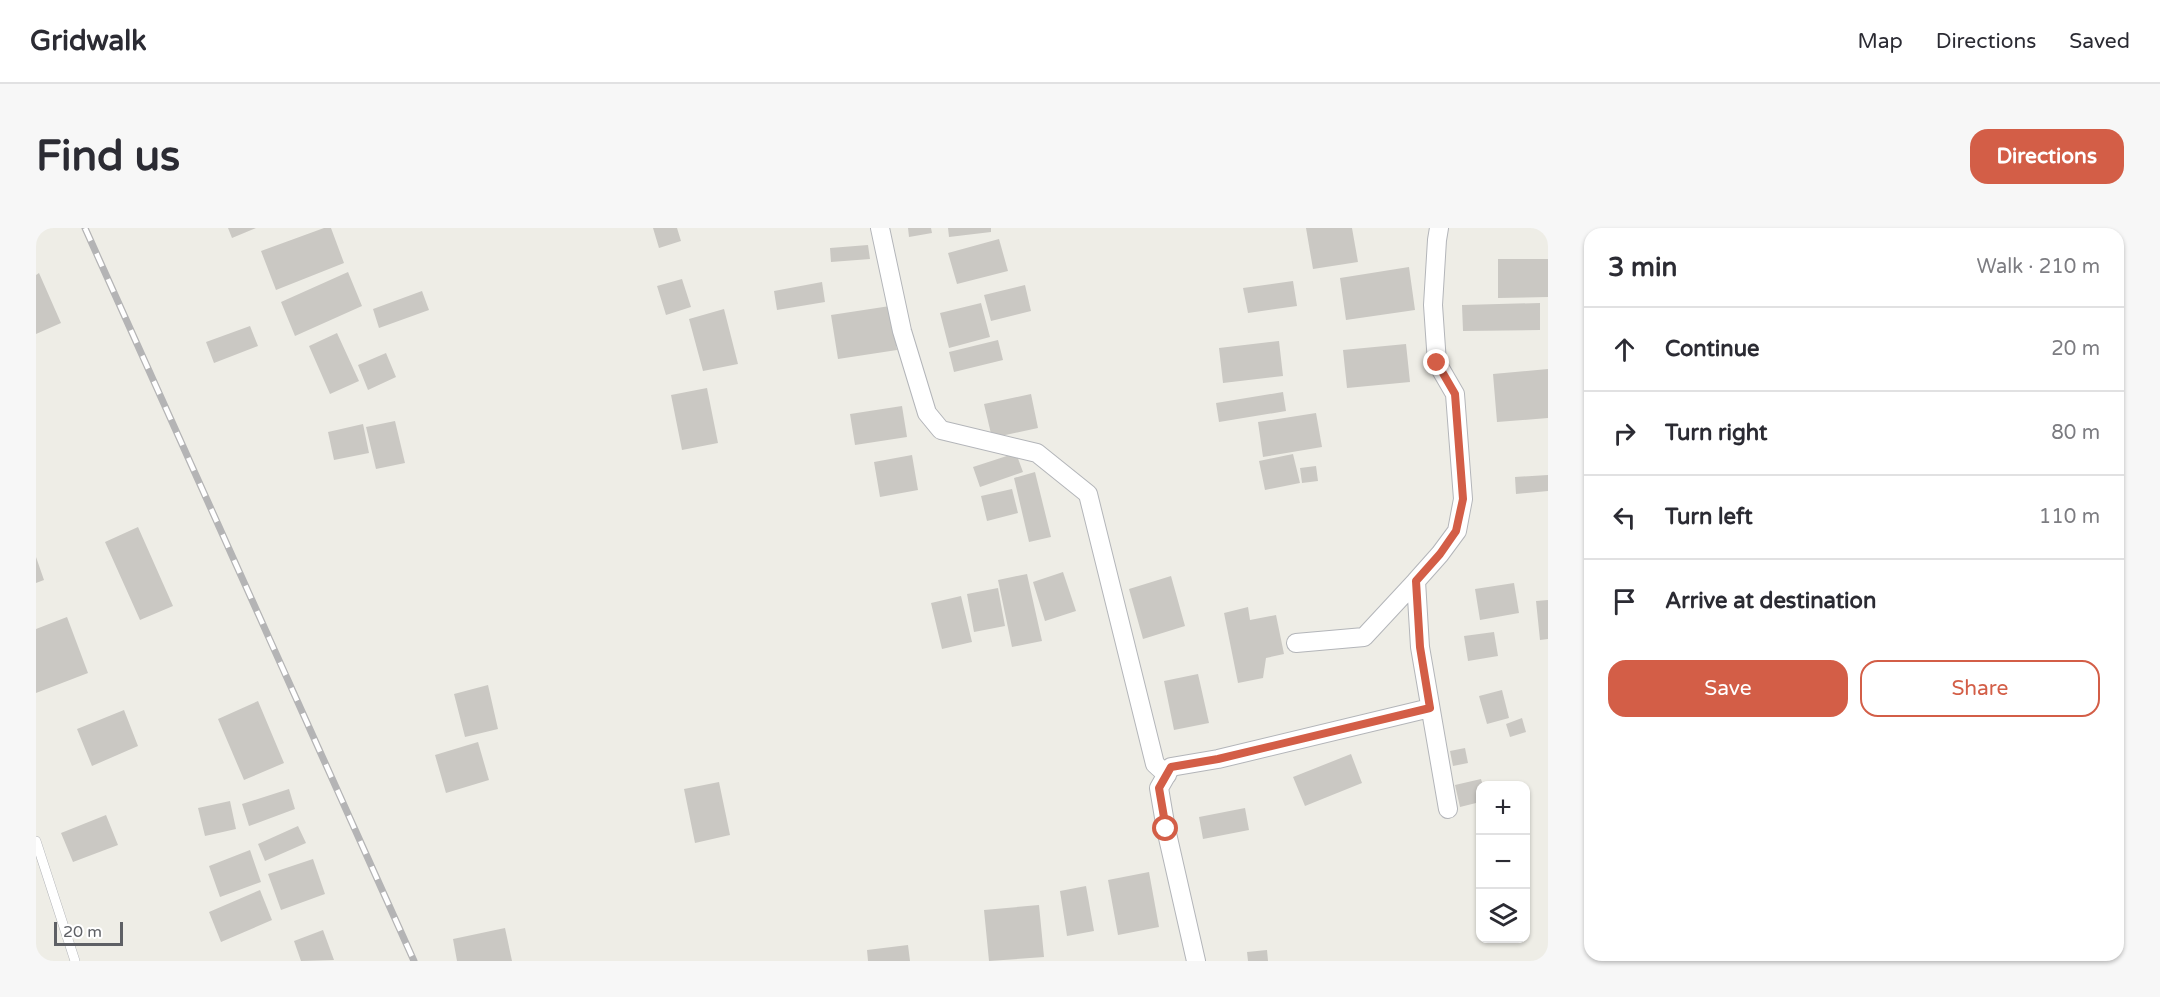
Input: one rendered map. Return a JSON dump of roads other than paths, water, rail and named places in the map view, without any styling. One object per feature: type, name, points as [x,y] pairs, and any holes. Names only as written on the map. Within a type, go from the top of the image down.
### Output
[{"type":"street","points":[[880,228],[902,331],[927,413],[941,430],[1037,453],[1088,494],[1155,764],[1167,775]]},
{"type":"street","points":[[1296,643],[1364,637],[1440,554],[1456,531],[1463,499],[1455,394],[1437,363],[1433,305],[1437,240],[1440,228]]},
{"type":"street","points":[[1416,581],[1420,647],[1448,809]]},
{"type":"street","points":[[1196,961],[1159,788],[1171,767],[1218,759],[1430,708]]},
{"type":"lane","points":[[36,841],[75,961]]},
{"type":"railway","points":[[85,228],[414,961]]}]
